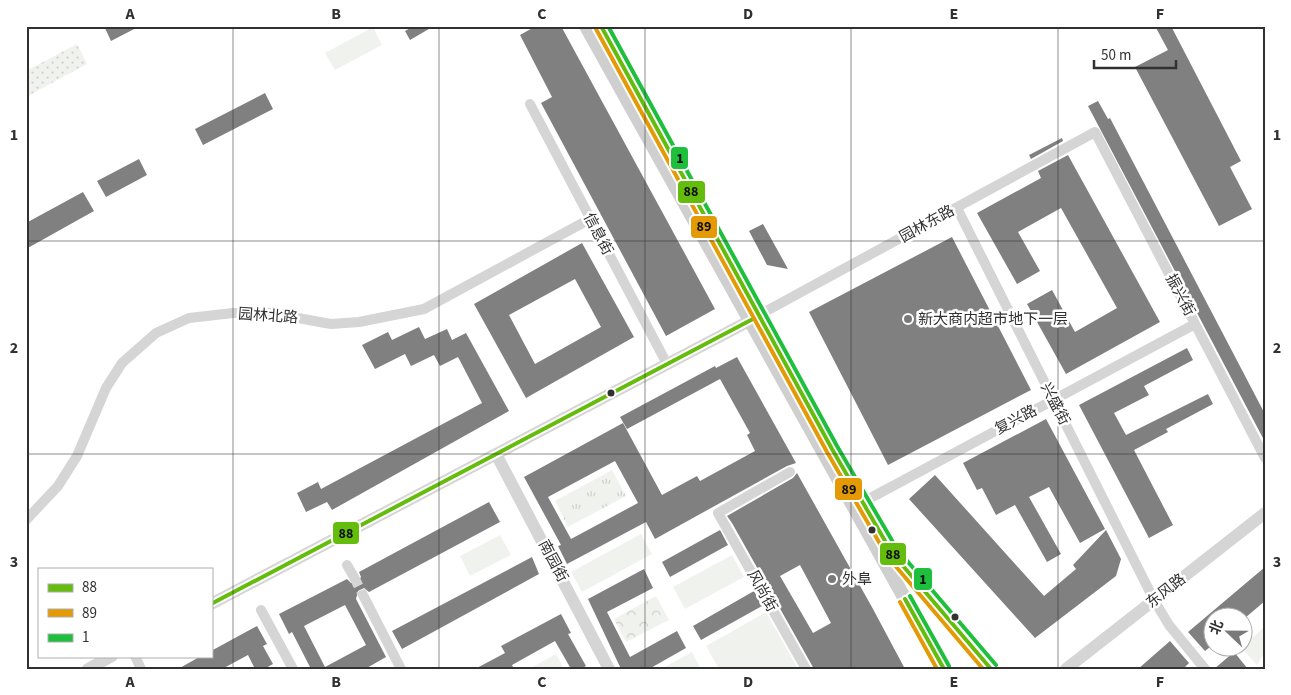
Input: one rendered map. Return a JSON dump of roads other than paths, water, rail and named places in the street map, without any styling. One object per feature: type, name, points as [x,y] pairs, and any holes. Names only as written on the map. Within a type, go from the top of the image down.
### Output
[{"type":"main road","points":[[586,26],[892,553]]},
{"type":"main road","points":[[601,26],[755,318],[944,669]]},
{"type":"street","name":"信息街","points":[[530,104],[667,364]]},
{"type":"street","name":"园林东路","points":[[755,318],[1095,132]]},
{"type":"street","name":"振兴街","points":[[1095,132],[1265,458]]},
{"type":"street","name":"兴盛街","points":[[957,208],[1154,600],[1169,625],[1205,669]]},
{"type":"street","name":"园林北路","points":[[26,520],[58,486],[77,456],[106,388],[126,357],[156,333],[189,318],[232,313],[270,313],[331,324],[359,322],[424,310],[590,219]]},
{"type":"street","points":[[212,603],[755,318]]},
{"type":"street","name":"复兴路","points":[[863,502],[1195,324]]},
{"type":"street","name":"南园街","points":[[496,454],[610,669]]},
{"type":"street","name":"风尚街","points":[[790,472],[718,513],[806,669]]},
{"type":"street","name":"东风路","points":[[1066,669],[1265,512]]},
{"type":"street","points":[[892,553],[991,669]]},
{"type":"street","points":[[347,565],[354,577]]},
{"type":"street","points":[[363,595],[401,669]]},
{"type":"street","points":[[261,610],[293,669]]},
{"type":"street","points":[[88,669],[108,658]]},
{"type":"tunnel","points":[[354,577],[363,595]]},
{"type":"place","name":"新大商内超市地下一层","points":[[908,319]]},
{"type":"place","name":"外阜","points":[[832,579]]}]
